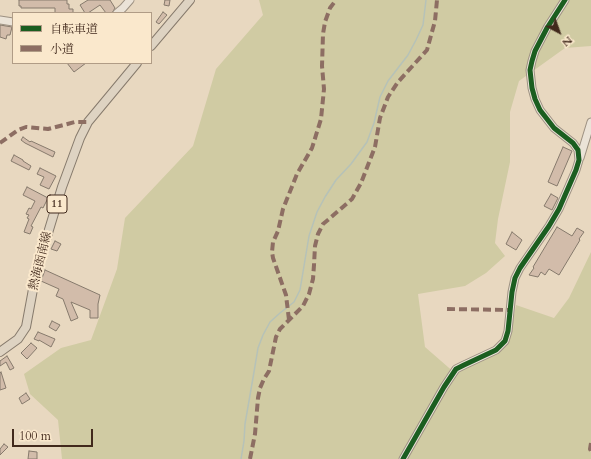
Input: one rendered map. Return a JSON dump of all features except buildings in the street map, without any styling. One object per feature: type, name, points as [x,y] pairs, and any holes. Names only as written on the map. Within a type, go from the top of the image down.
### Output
[{"type":"main road","points":[[152,45],[190,0]]},
{"type":"main road","name":"熱海函南線","points":[[0,352],[18,339],[26,327],[36,273],[62,187],[80,138],[88,122],[136,64]]},
{"type":"street","points":[[118,12],[130,0]]},
{"type":"street","points":[[565,0],[547,28],[535,51],[530,70],[533,93],[540,110],[554,128],[573,143],[578,150],[579,160]]},
{"type":"street","points":[[0,20],[12,22]]},
{"type":"street","points":[[403,459],[444,387],[456,369],[496,350],[505,341],[508,331],[515,278],[520,268],[549,226],[558,209],[576,170],[591,122]]},
{"type":"shaded area","points":[[259,0],[591,0],[591,46],[565,48],[519,81],[510,112],[510,162],[498,219],[495,243],[505,256],[486,273],[465,286],[418,294],[425,347],[456,374],[478,360],[487,357],[509,342],[516,305],[554,318],[569,298],[591,252],[591,459],[62,459],[58,420],[30,394],[24,374],[61,348],[91,340],[117,269],[125,218],[193,146],[216,69],[263,15]]},
{"type":"waterway","points":[[241,459],[245,424],[258,348],[263,335],[270,322],[294,302],[300,290],[309,236],[317,212],[336,180],[351,164],[367,142],[374,123],[380,97],[388,81],[408,55],[423,25],[426,0]]},
{"type":"marked path","points":[[289,320],[286,295],[273,258],[273,242],[278,231],[283,209],[297,174],[312,148],[321,119],[324,89],[322,66],[323,34],[330,8],[336,0]]},
{"type":"marked path","points":[[250,459],[255,434],[260,388],[269,371],[276,337],[280,329],[303,306],[309,294],[313,279],[315,246],[318,234],[323,224],[352,199],[361,183],[375,147],[380,118],[388,97],[398,82],[427,50],[435,21],[437,0]]},
{"type":"marked path","points":[[0,143],[18,130],[26,127],[48,129],[75,122],[88,122]]},
{"type":"marked path","points":[[447,309],[511,310]]},
{"type":"marked path","points":[[591,443],[591,451]]},
{"type":"cycle path","points":[[403,459],[444,387],[456,369],[496,350],[505,341],[508,331],[515,278],[559,209],[576,170],[579,160],[578,150],[573,143],[554,128],[540,110],[532,88],[530,70],[535,51],[547,28],[565,0]]}]
